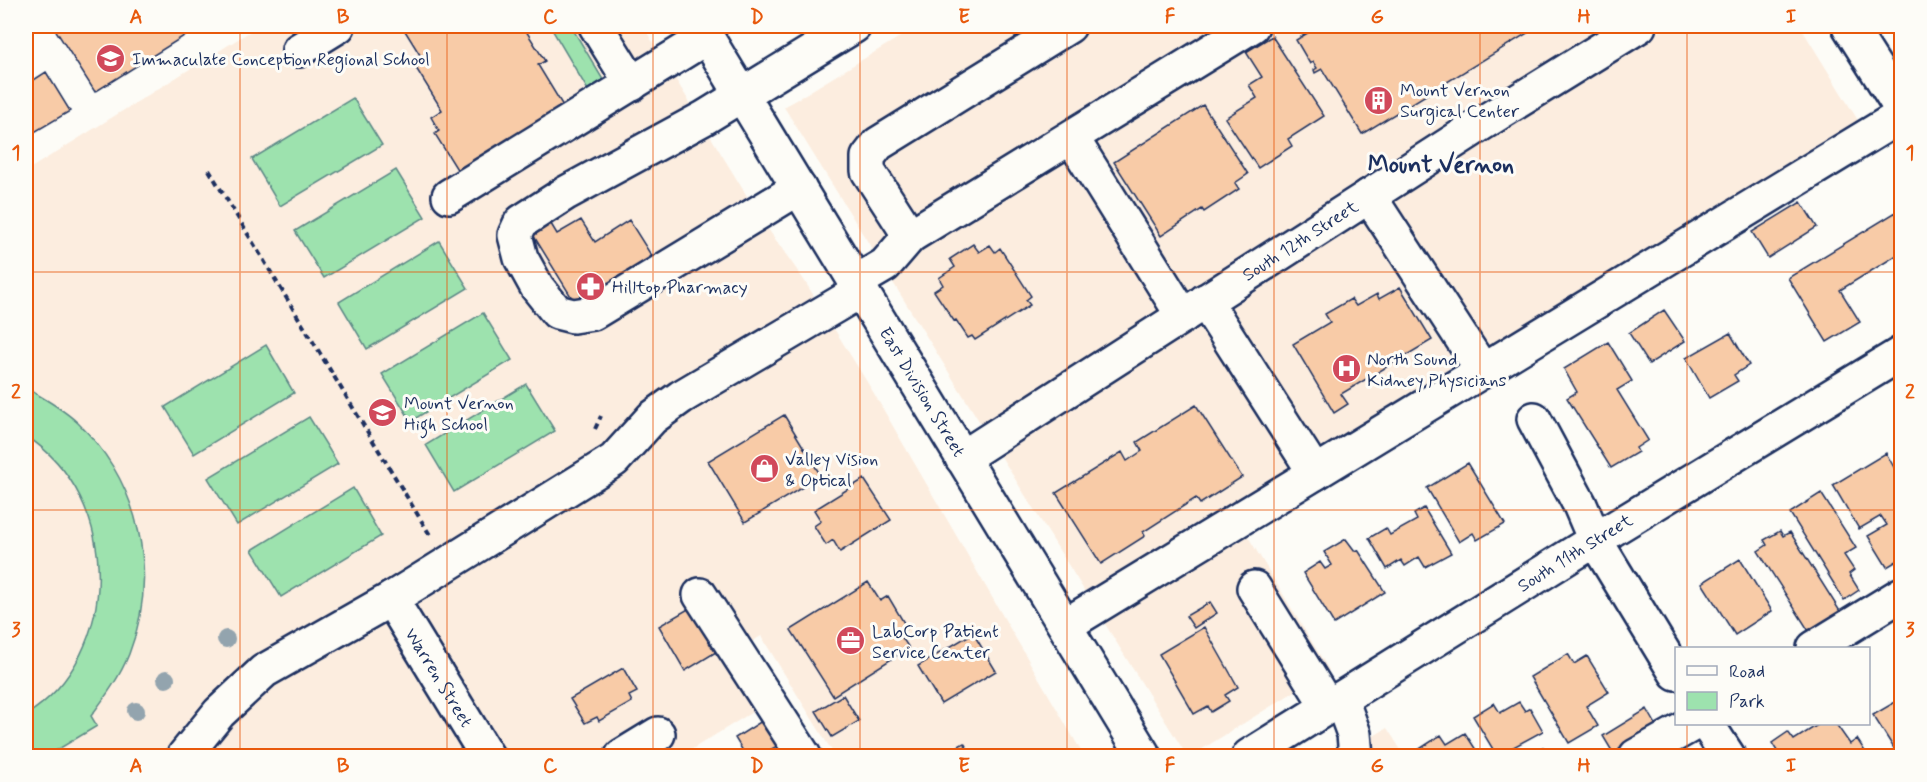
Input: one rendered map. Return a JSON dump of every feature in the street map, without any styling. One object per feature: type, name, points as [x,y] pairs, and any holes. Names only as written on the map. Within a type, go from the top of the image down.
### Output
[{"type":"street","points":[[299,50],[338,26]]},
{"type":"street","points":[[597,26],[632,84]]},
{"type":"street","points":[[800,188],[592,313],[573,316],[557,312],[537,287],[521,258],[515,236],[521,222],[566,193],[704,118],[854,26]]},
{"type":"street","points":[[910,236],[868,171],[868,157],[878,144],[1069,26]]},
{"type":"street","points":[[184,756],[219,713],[264,671],[391,598],[614,460],[652,418],[681,397],[859,286],[885,265],[910,236],[1252,26]]},
{"type":"street","name":"South 12th Street","points":[[962,458],[1369,196],[1639,26]]},
{"type":"street","points":[[1066,626],[1902,113],[1849,26]]},
{"type":"street","points":[[449,196],[632,84],[704,31]]},
{"type":"street","name":"East Division Street","points":[[704,31],[1144,756]]},
{"type":"street","points":[[1072,138],[1315,473]]},
{"type":"street","points":[[1369,196],[1483,371]]},
{"type":"street","name":"South 11th Street","points":[[1250,756],[1595,540],[1902,353]]},
{"type":"street","points":[[1534,419],[1580,505],[1595,540],[1675,671]]},
{"type":"street","points":[[1254,588],[1335,703],[1354,734],[1356,756]]},
{"type":"street","points":[[1816,647],[1902,594]]},
{"type":"street","points":[[700,595],[804,756]]},
{"type":"street","name":"Warren Street","points":[[391,598],[487,756]]},
{"type":"street","points":[[1636,756],[1690,725]]},
{"type":"street","points":[[1708,725],[1728,756]]},
{"type":"street","points":[[622,756],[658,734]]},
{"type":"path","points":[[209,170],[434,541]]},
{"type":"shaded area","name":"Mount Vernon High School","points":[[259,26],[643,26],[761,219],[804,280],[872,390],[1084,756],[835,756],[761,636],[741,649],[772,700],[681,756],[26,756],[26,171]]},
{"type":"shaded area","points":[[918,26],[1800,26],[1872,143],[1247,535],[1329,670],[1191,756],[1187,756],[784,107]]},
{"type":"shaded area","points":[[1387,728],[1405,756],[1340,756]]},
{"type":"green space","points":[[550,26],[571,26],[605,83],[589,92]]},
{"type":"green space","points":[[353,98],[382,145],[280,206],[252,159]]},
{"type":"green space","points":[[396,170],[425,217],[324,278],[295,231]]},
{"type":"green space","points":[[439,241],[468,288],[367,349],[339,302]]},
{"type":"green space","points":[[483,313],[512,360],[411,421],[382,374]]},
{"type":"green space","points":[[266,345],[294,393],[194,454],[165,407]]},
{"type":"green space","points":[[526,384],[555,431],[454,492],[426,445]]},
{"type":"green space","points":[[26,388],[72,418],[99,447],[130,501],[143,562],[143,593],[138,624],[121,671],[91,716],[97,726],[47,756],[26,756],[26,715],[58,688],[80,655],[94,616],[98,576],[94,535],[80,497],[58,463],[26,436]]},
{"type":"green space","points":[[309,417],[338,464],[237,525],[208,478]]},
{"type":"green space","points":[[353,488],[381,536],[281,597],[252,550]]},
{"type":"building","name":"Immaculate Conception Regional School","points":[[53,26],[200,26],[95,92]]},
{"type":"building","points":[[402,26],[523,26],[545,61],[538,65],[563,106],[458,171],[435,134],[439,131],[431,117],[442,110],[416,68],[425,63]]},
{"type":"building","name":"Mount Vernon Surgical Center","points":[[1319,26],[1539,26],[1362,134],[1322,69],[1315,73],[1314,70],[1317,68],[1313,62],[1310,64],[1296,40]]},
{"type":"building","points":[[1272,36],[1324,116],[1288,139],[1292,146],[1258,168],[1225,118],[1257,98],[1249,85],[1262,77],[1246,52]]},
{"type":"building","points":[[46,72],[70,111],[26,137],[26,85]]},
{"type":"building","points":[[1203,105],[1248,174],[1235,183],[1239,189],[1204,212],[1202,209],[1161,236],[1114,162]]},
{"type":"building","points":[[1801,202],[1817,227],[1768,258],[1752,232]]},
{"type":"building","points":[[1896,212],[1902,221],[1902,252],[1840,290],[1860,322],[1827,342],[1788,278]]},
{"type":"building","name":"Hilltop Pharmacy","points":[[548,219],[557,234],[581,220],[595,242],[629,220],[656,263],[580,311],[530,230]]},
{"type":"building","points":[[973,244],[979,252],[990,245],[995,252],[1000,248],[1031,296],[1026,300],[1030,305],[975,340],[972,336],[968,338],[934,291],[943,285],[939,278],[955,267],[950,259]]},
{"type":"building","name":"North Sound Kidney Physicians","points":[[1400,287],[1432,340],[1341,394],[1348,404],[1334,413],[1293,344],[1330,322],[1325,314],[1351,299],[1356,306],[1377,294],[1379,299]]},
{"type":"building","points":[[1664,310],[1685,341],[1649,364],[1629,333]]},
{"type":"building","points":[[1730,333],[1749,365],[1734,375],[1738,381],[1709,398],[1686,358]]},
{"type":"building","points":[[1608,342],[1632,381],[1617,390],[1648,440],[1636,448],[1638,452],[1611,468],[1567,398],[1577,392],[1564,369]]},
{"type":"building","points":[[1196,405],[1242,477],[1200,504],[1196,498],[1143,532],[1145,536],[1101,564],[1056,493],[1122,452],[1127,461],[1142,451],[1137,442]]},
{"type":"building","name":"Valley Vision & Optical","points":[[784,415],[821,476],[745,522],[708,461]]},
{"type":"building","points":[[1886,453],[1900,478],[1902,477],[1902,502],[1896,506],[1902,515],[1902,558],[1887,567],[1868,536],[1887,525],[1881,516],[1859,529],[1833,485]]},
{"type":"building","points":[[1468,463],[1505,524],[1477,540],[1473,533],[1459,542],[1427,488]]},
{"type":"building","points":[[864,479],[891,520],[840,552],[833,540],[826,545],[814,526],[821,521],[814,510]]},
{"type":"building","points":[[1821,493],[1856,548],[1844,555],[1854,570],[1849,574],[1859,590],[1844,600],[1790,513]]},
{"type":"building","points":[[1424,508],[1451,553],[1425,567],[1419,557],[1405,566],[1401,560],[1387,569],[1369,538],[1386,528],[1390,535],[1417,520],[1414,514]]},
{"type":"building","points":[[1780,531],[1783,536],[1790,532],[1843,616],[1812,636],[1758,551],[1767,545],[1764,540]]},
{"type":"building","points":[[1346,539],[1355,551],[1358,550],[1385,592],[1334,624],[1303,573],[1320,562],[1325,569],[1332,565],[1324,552]]},
{"type":"building","points":[[1740,559],[1772,611],[1735,635],[1702,583]]},
{"type":"building","name":"LabCorp Patient Service Center","points":[[868,582],[880,601],[888,596],[907,628],[899,633],[909,648],[833,696],[791,630]]},
{"type":"building","points":[[1210,602],[1217,613],[1194,628],[1186,616]]},
{"type":"building","points":[[690,608],[716,652],[685,671],[659,626]]},
{"type":"building","points":[[1204,627],[1238,687],[1225,695],[1229,701],[1211,712],[1208,706],[1194,714],[1159,654]]},
{"type":"building","points":[[973,633],[996,671],[941,704],[918,666]]},
{"type":"building","points":[[1568,654],[1574,664],[1587,656],[1609,692],[1586,706],[1598,726],[1569,743],[1530,677]]},
{"type":"building","points":[[623,668],[637,692],[629,696],[632,702],[599,721],[597,717],[585,723],[570,699]]},
{"type":"building","points":[[843,695],[859,721],[832,737],[816,711]]},
{"type":"building","points":[[1902,698],[1902,751],[1897,753],[1873,715]]},
{"type":"building","points":[[1519,702],[1525,711],[1530,708],[1543,731],[1497,756],[1473,716],[1494,703],[1500,713]]},
{"type":"building","points":[[1647,709],[1662,735],[1626,756],[1615,756],[1603,736]]},
{"type":"building","points":[[765,719],[779,745],[759,756],[746,756],[735,738]]},
{"type":"building","points":[[1817,725],[1837,725],[1850,744],[1857,739],[1868,756],[1780,756],[1772,743],[1788,732],[1794,740]]},
{"type":"building","points":[[1465,733],[1480,756],[1418,756],[1415,752],[1441,735],[1447,744]]},
{"type":"building","points":[[964,743],[972,756],[941,756]]},
{"type":"building","points":[[1543,747],[1548,756],[1526,756]]},
{"type":"place","name":"Immaculate Conception Regional School","points":[[111,59]]},
{"type":"place","name":"Mount Vernon Surgical Center","points":[[1379,100]]},
{"type":"place","name":"Hilltop Pharmacy","points":[[591,287]]},
{"type":"place","name":"North Sound Kidney Physicians","points":[[1346,369]]},
{"type":"place","name":"Mount Vernon High School","points":[[383,413]]},
{"type":"place","name":"Valley Vision & Optical","points":[[764,469]]},
{"type":"place","name":"LabCorp Patient Service Center","points":[[851,641]]},
{"type":"district","name":"Mount Vernon","points":[[1441,164]]}]
